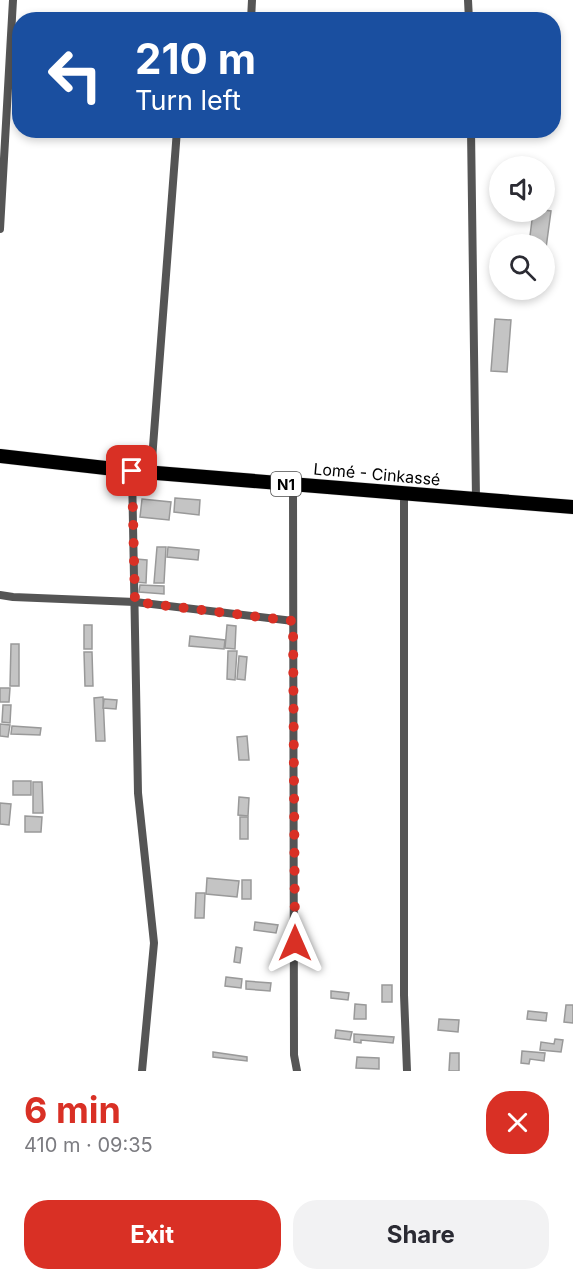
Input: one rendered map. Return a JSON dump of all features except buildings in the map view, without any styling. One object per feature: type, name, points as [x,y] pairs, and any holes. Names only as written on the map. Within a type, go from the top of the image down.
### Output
[{"type":"highway","name":"Lomé - Cinkassé","points":[[0,456],[151,473],[573,507]]},
{"type":"street","points":[[0,229],[12,18]]},
{"type":"street","points":[[151,473],[176,138]]},
{"type":"street","points":[[471,138],[476,499]]},
{"type":"street","points":[[132,471],[138,793],[154,943],[142,1071]]},
{"type":"street","points":[[292,484],[294,1055],[297,1071]]},
{"type":"street","points":[[404,493],[404,983],[407,1071]]},
{"type":"street","points":[[0,595],[135,602],[293,621]]},
{"type":"route","points":[[132,471],[135,602],[293,621],[295,943]]}]
